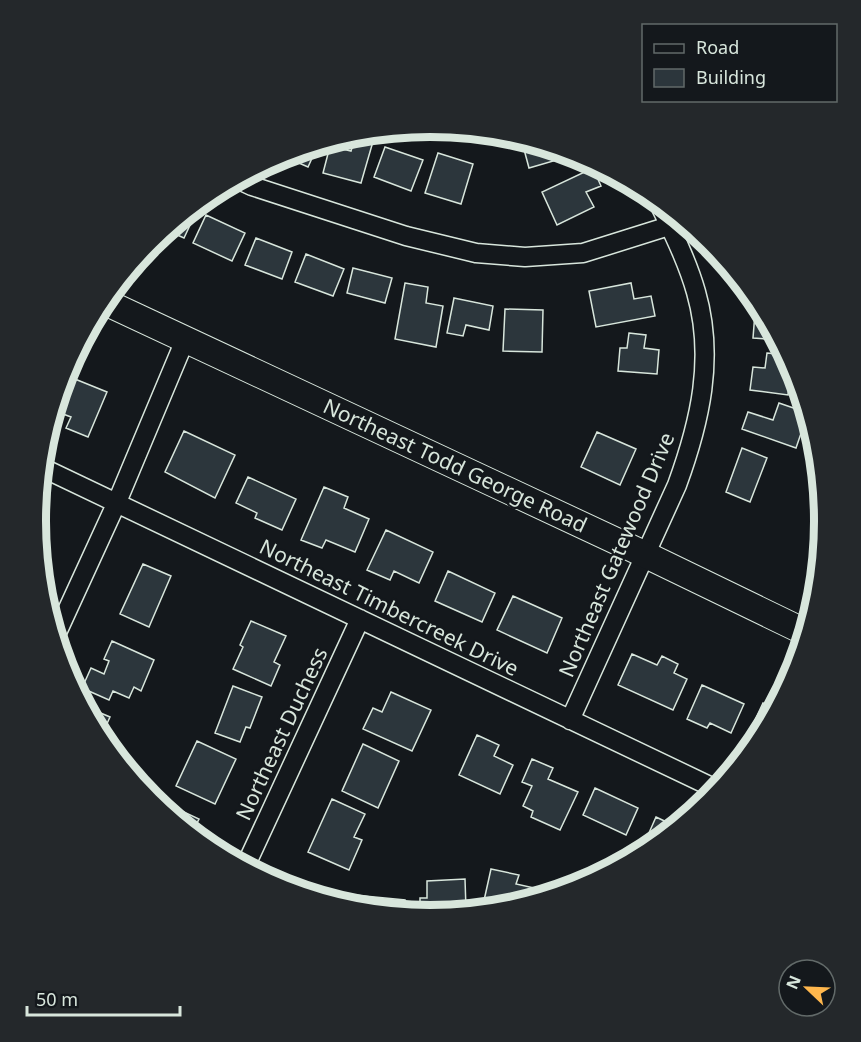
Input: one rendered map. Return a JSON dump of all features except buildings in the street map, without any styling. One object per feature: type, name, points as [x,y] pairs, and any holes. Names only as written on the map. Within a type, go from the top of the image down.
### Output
[{"type":"main road","name":"Northeast Todd George Road","points":[[113,306],[646,555],[798,629]]},
{"type":"street","points":[[247,184],[406,236],[476,253],[525,256],[583,253],[669,226]]},
{"type":"street","name":"Northeast Gatewood Drive","points":[[570,720],[677,485],[692,445],[700,413],[705,348],[696,291],[665,217]]},
{"type":"street","points":[[61,625],[117,502],[185,340]]},
{"type":"street","name":"Northeast Timbercreek Drive","points":[[50,471],[709,786]]},
{"type":"street","name":"Northeast Duchess","points":[[249,859],[360,619]]}]
